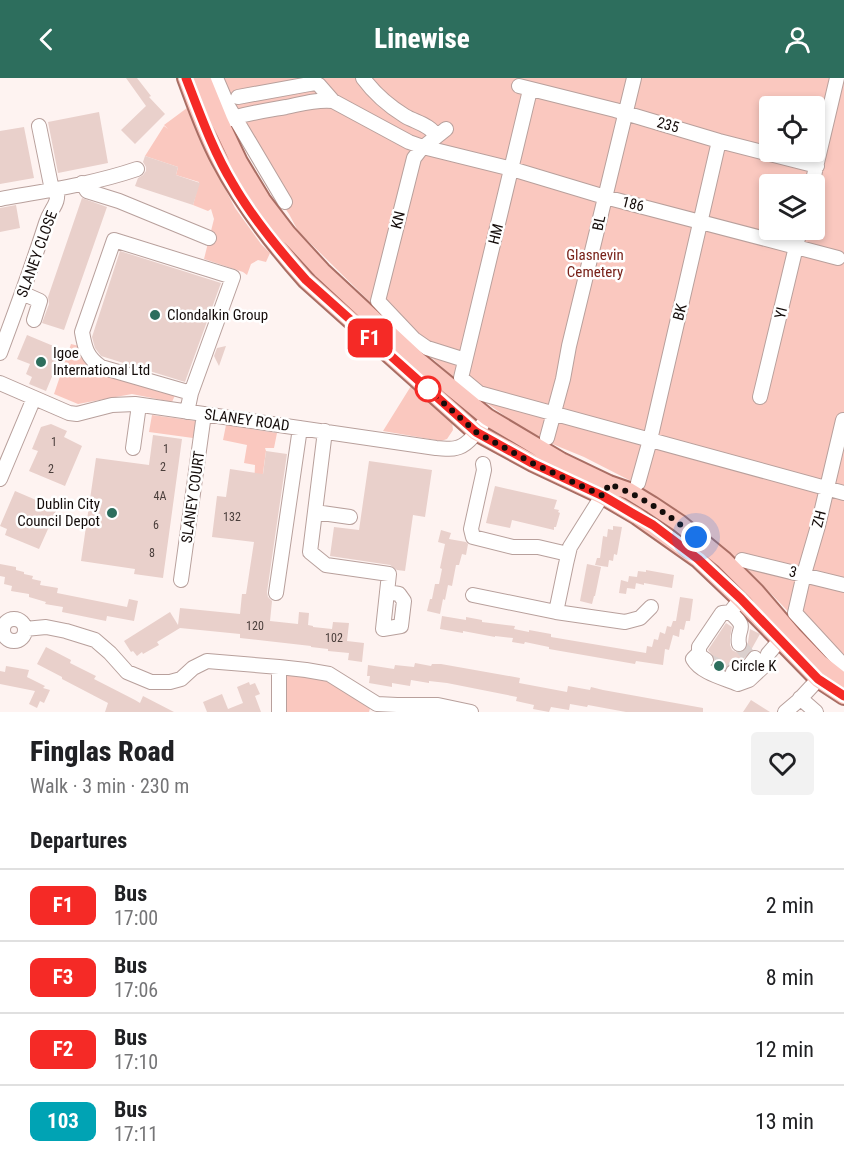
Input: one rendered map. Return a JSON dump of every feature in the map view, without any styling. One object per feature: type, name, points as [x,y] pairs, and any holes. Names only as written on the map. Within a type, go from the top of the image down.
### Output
[{"type":"main road","points":[[186,78],[219,157],[234,185],[257,221],[306,280],[476,432],[532,463],[606,490],[629,491],[664,513],[724,560],[820,663],[844,682]]},
{"type":"main road","points":[[202,78],[227,119],[239,162],[262,200],[288,234],[322,271],[412,354],[488,417],[606,490],[637,516],[698,559],[736,606],[780,640],[830,671],[844,696]]},
{"type":"street","points":[[216,78],[228,106],[227,119],[285,202]]},
{"type":"street","points":[[363,78],[371,89],[406,117],[441,132],[426,148]]},
{"type":"street","name":"BL","points":[[547,438],[634,78]]},
{"type":"street","points":[[815,174],[837,78]]},
{"type":"street","name":"186","points":[[238,97],[315,83],[333,101],[409,142],[426,148],[512,169],[605,197],[838,258]]},
{"type":"street","name":"235","points":[[525,88],[817,166]]},
{"type":"street","name":"HM","points":[[525,88],[512,169],[461,378],[478,393],[554,413]]},
{"type":"street","points":[[227,119],[318,101],[333,101]]},
{"type":"street","points":[[39,126],[54,189]]},
{"type":"street","name":"BK","points":[[638,483],[720,141]]},
{"type":"street","name":"KN","points":[[426,148],[414,158],[378,301],[414,339],[427,348],[465,360]]},
{"type":"street","points":[[0,199],[82,183],[137,169]]},
{"type":"street","points":[[82,183],[87,190],[209,238]]},
{"type":"street","name":"SLANEY CLOSE","points":[[0,353],[49,215],[58,200],[54,189]]},
{"type":"street","points":[[187,412],[191,393],[233,277],[114,240],[82,332],[90,359],[101,367],[191,393]]},
{"type":"street","name":"YI","points":[[760,397],[798,240]]},
{"type":"street","points":[[22,293],[40,301],[34,320]]},
{"type":"street","name":"SLANEY ROAD","points":[[0,383],[69,413],[77,414],[112,405],[139,405],[436,448],[456,449],[463,446],[488,417]]},
{"type":"street","points":[[0,479],[34,398]]},
{"type":"street","points":[[133,448],[139,405]]},
{"type":"street","points":[[554,413],[844,493]]},
{"type":"street","name":"SLANEY COURT","points":[[181,580],[204,414]]},
{"type":"street","name":"ZH","points":[[830,671],[795,613],[843,420]]},
{"type":"street","points":[[276,593],[300,428]]},
{"type":"street","points":[[326,431],[310,552],[326,564],[389,574],[387,592]]},
{"type":"street","points":[[483,464],[484,470],[471,529],[473,537],[513,547],[538,547],[568,554]]},
{"type":"street","points":[[556,612],[570,548],[606,490]]},
{"type":"street","points":[[315,512],[350,518]]},
{"type":"street","name":"3","points":[[742,560],[844,585]]},
{"type":"street","points":[[473,595],[556,612],[625,622],[640,618],[651,608]]},
{"type":"street","points":[[736,606],[742,627],[738,638],[752,653],[763,667],[749,680],[738,684],[702,669],[693,659],[702,656],[699,647],[722,613],[736,606]]},
{"type":"street","points":[[25,629],[46,627],[95,640],[110,652],[127,672],[151,682],[170,682],[181,679],[193,668],[207,661],[306,669],[329,674],[377,704],[438,705],[471,712]]},
{"type":"street","points":[[733,672],[742,675],[752,653],[780,640]]},
{"type":"street","points":[[279,667],[279,712]]},
{"type":"street","points":[[785,712],[830,671]]},
{"type":"street","points":[[800,698],[816,712]]},
{"type":"green space","name":"Glasnevin Cemetery","points":[[212,78],[844,78],[844,672],[741,563],[695,524],[631,481],[550,443],[516,424],[452,376],[376,308],[298,231],[245,149]]},
{"type":"green space","points":[[187,108],[235,208],[270,253],[266,262],[258,260],[251,264],[247,275],[204,259],[214,219],[211,209],[208,211],[193,205],[199,182],[176,175],[178,167],[145,156],[164,126],[168,129],[164,125]]},
{"type":"green space","points":[[71,344],[83,347],[87,359],[176,393],[172,402],[132,394],[78,404],[54,394]]},
{"type":"green space","points":[[411,386],[452,421],[453,430],[447,439],[441,441],[383,431]]},
{"type":"green space","points":[[152,415],[196,421],[193,438],[149,432]]},
{"type":"green space","points":[[226,425],[277,433],[274,448],[265,448],[259,502],[254,487],[255,465],[244,463],[247,445],[223,440]]},
{"type":"green space","points":[[279,667],[306,670],[372,701],[369,712],[280,712]]},
{"type":"building","points":[[126,78],[137,78],[151,96],[149,97],[165,114],[135,144],[121,130],[146,106]]},
{"type":"building","points":[[99,112],[108,163],[58,173],[48,122]]},
{"type":"building","points":[[24,127],[34,178],[0,184],[0,131]]},
{"type":"building","points":[[145,156],[178,167],[176,175],[200,183],[193,205],[135,186],[138,178],[146,171],[143,162]]},
{"type":"building","points":[[82,198],[107,207],[64,330],[42,323],[49,304],[48,297]]},
{"type":"building","points":[[16,205],[20,228],[0,232],[0,208]]},
{"type":"building","name":"Clondalkin Group","points":[[120,251],[221,283],[185,382],[101,356],[95,348],[92,337]]},
{"type":"building","name":"Igoe International Ltd","points":[[27,335],[63,350],[46,391],[29,384],[32,377],[26,374],[30,364],[17,359]]},
{"type":"building","points":[[226,346],[219,366],[214,356],[217,348]]},
{"type":"building","points":[[51,424],[67,431],[64,437],[82,446],[65,486],[29,471],[38,451],[32,449],[41,427]]},
{"type":"building","points":[[153,435],[182,439],[163,578],[134,574],[135,569],[81,561],[96,458],[149,465]]},
{"type":"building","points":[[266,451],[287,454],[267,592],[272,601],[270,621],[298,624],[299,612],[309,613],[308,625],[313,627],[332,629],[333,622],[349,623],[347,641],[364,643],[362,662],[348,660],[349,653],[328,651],[328,649],[240,638],[240,634],[180,628],[157,642],[159,645],[137,656],[133,651],[131,652],[124,641],[170,612],[178,625],[180,608],[240,614],[242,594],[246,594],[254,542],[212,537],[217,496],[226,497],[230,469],[263,474]]},
{"type":"building","points":[[369,461],[432,470],[425,517],[413,515],[405,571],[397,570],[390,565],[330,556],[334,527],[359,530]]},
{"type":"building","points":[[495,486],[557,500],[554,509],[559,510],[560,513],[554,530],[512,520],[510,528],[486,523]]},
{"type":"building","points":[[15,491],[57,509],[39,549],[5,535],[7,529],[0,526]]},
{"type":"building","points":[[613,526],[622,527],[617,555],[614,554],[613,561],[609,560],[608,567],[595,565],[597,558],[600,558],[603,536],[607,537],[608,529],[613,530]]},
{"type":"building","points":[[441,530],[451,533],[449,539],[468,544],[466,555],[462,554],[459,565],[456,565],[452,586],[448,585],[440,614],[427,611],[435,584],[439,584],[442,569],[440,568],[445,544],[438,542]]},
{"type":"building","points":[[0,564],[16,567],[16,570],[33,576],[32,579],[41,581],[40,585],[58,588],[57,593],[127,607],[129,599],[138,601],[134,621],[107,616],[106,621],[62,612],[63,607],[45,604],[46,602],[29,597],[29,594],[11,591],[12,586],[4,584],[5,577],[0,576]]},
{"type":"building","points":[[587,564],[601,567],[592,604],[580,601]]},
{"type":"building","points":[[646,570],[674,575],[672,588],[636,583],[638,571],[646,572]]},
{"type":"building","points":[[629,576],[637,577],[635,589],[627,588],[626,594],[619,593],[621,580],[628,582]]},
{"type":"building","points":[[680,597],[693,599],[690,621],[686,621],[684,630],[680,629],[679,637],[673,635],[669,650],[665,649],[663,665],[636,661],[635,664],[549,649],[549,647],[525,642],[524,644],[512,642],[513,638],[440,629],[442,616],[466,620],[466,617],[482,620],[482,622],[515,626],[514,629],[529,632],[529,630],[551,634],[551,637],[646,653],[647,646],[652,647],[654,639],[658,640],[660,632],[665,634],[667,626],[671,627],[673,621],[676,621]]},
{"type":"building","points":[[726,623],[732,627],[730,645],[736,652],[740,653],[747,648],[750,629],[760,634],[751,650],[739,664],[731,663],[724,669],[714,665],[714,657],[708,650]]},
{"type":"building","points":[[46,647],[96,676],[94,679],[140,703],[143,696],[174,712],[105,712],[108,703],[37,664]]},
{"type":"building","points":[[415,663],[431,666],[441,664],[520,678],[519,683],[567,692],[568,686],[590,690],[591,687],[703,708],[703,712],[626,712],[570,704],[569,710],[551,707],[549,712],[533,709],[534,705],[516,701],[517,697],[447,683],[411,680],[410,686],[392,683],[392,687],[369,683],[368,665],[394,669],[395,665],[414,667]]},
{"type":"building","points":[[6,666],[29,670],[27,677],[50,690],[44,703],[40,701],[37,708],[29,704],[35,691],[0,684],[0,671],[5,672]]},
{"type":"building","points":[[249,682],[250,685],[255,683],[260,694],[255,696],[261,712],[207,712],[203,702],[222,694],[228,709],[243,703],[237,687]]},
{"type":"building","points":[[751,700],[770,712],[743,712]]},
{"type":"tunnel","points":[[739,644],[748,655]]},
{"type":"tunnel","points":[[706,660],[733,672]]},
{"type":"bus line","name":"F1","points":[[186,78],[203,122],[234,185],[257,221],[306,280],[476,432],[532,463],[603,496],[653,525],[698,559],[741,599],[818,679],[844,696]]},
{"type":"place","name":"Clondalkin Group","points":[[155,315]]},
{"type":"place","name":"Igoe International Ltd","points":[[41,362]]},
{"type":"place","name":"Dublin City Council Depot","points":[[112,513]]},
{"type":"place","name":"Circle K","points":[[719,666]]},
{"type":"route","points":[[428,389],[476,432],[510,451],[603,496],[609,484],[629,491],[679,523],[696,537]]}]
